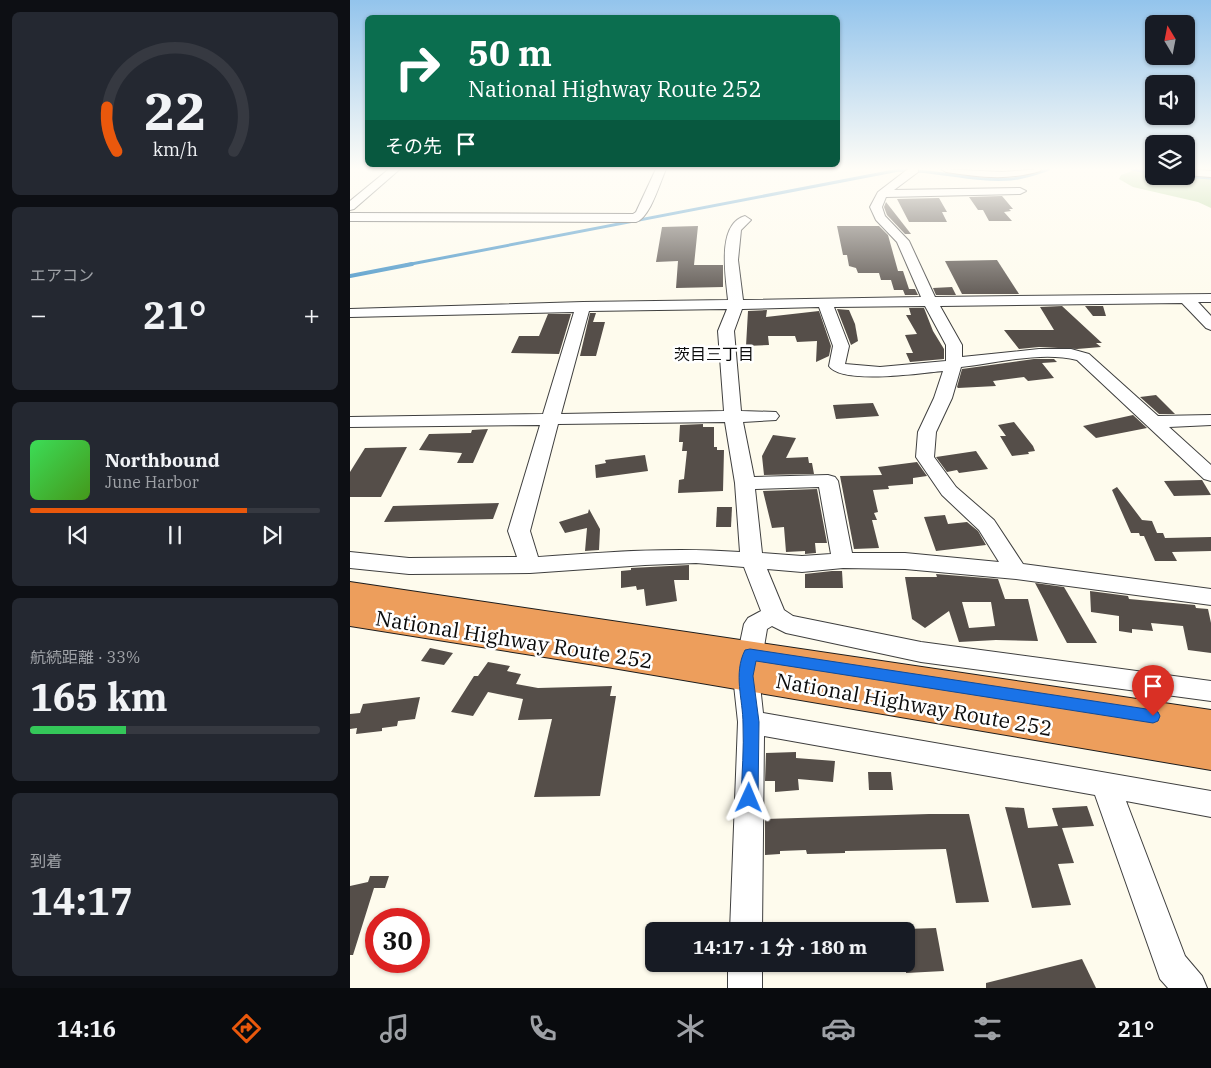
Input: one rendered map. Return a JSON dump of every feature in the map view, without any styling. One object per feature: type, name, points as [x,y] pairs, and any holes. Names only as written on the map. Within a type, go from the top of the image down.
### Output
[{"type":"highway","name":"National Highway Route 252","points":[[350,593],[748,665],[960,713],[1211,753]]},
{"type":"highway","name":"National Highway Route 252","points":[[350,614],[1211,726]]},
{"type":"highway","points":[[960,713],[1211,766]]},
{"type":"street","points":[[350,217],[636,218],[640,215]]},
{"type":"street","points":[[879,215],[903,241],[923,289],[954,345],[954,364],[943,398],[927,432],[925,456],[949,491],[987,525],[1016,571]]},
{"type":"street","points":[[745,220],[735,229],[732,242],[731,260],[736,305],[726,331],[733,416],[745,483],[752,560],[774,615],[786,624],[921,652],[1211,691]]},
{"type":"street","points":[[1186,298],[1211,325]]},
{"type":"street","points":[[350,313],[583,306],[1211,298]]},
{"type":"street","points":[[825,304],[835,326],[841,346],[837,366],[841,368],[880,372],[1045,353],[1076,354],[1083,357],[1211,475]]},
{"type":"street","points":[[530,565],[519,531],[583,306]]},
{"type":"street","points":[[350,422],[770,416]]},
{"type":"street","points":[[1154,422],[1211,420]]},
{"type":"street","points":[[745,483],[828,481],[843,560]]},
{"type":"street","points":[[350,560],[409,566],[530,565],[645,557],[696,556],[802,564],[843,560],[905,560],[1016,571],[1211,597]]},
{"type":"street","points":[[746,922],[751,722],[748,665],[756,624],[774,615]]},
{"type":"street","points":[[751,722],[1211,804]]},
{"type":"street","points":[[1105,784],[1172,967],[1190,988]]},
{"type":"street","points":[[745,972],[745,988]]},
{"type":"building","points":[[887,215],[896,215],[911,234],[905,234]]},
{"type":"building","points":[[905,215],[944,215],[947,222],[909,222]]},
{"type":"building","points":[[986,215],[1007,215],[1012,221],[989,221]]},
{"type":"building","points":[[698,226],[694,265],[723,265],[723,287],[676,288],[678,261],[656,262],[662,227]]},
{"type":"building","points":[[837,226],[879,226],[888,235],[898,271],[903,271],[909,289],[915,289],[918,295],[905,295],[903,290],[894,290],[891,280],[881,280],[879,273],[858,273],[856,268],[849,266],[847,255],[843,255]]},
{"type":"building","points":[[997,260],[1019,294],[962,294],[945,261]]},
{"type":"building","points":[[952,287],[956,295],[936,295],[933,288]]},
{"type":"building","points":[[1062,306],[1102,343],[1096,343],[1101,347],[1077,349],[1039,347],[1019,349],[1004,330],[1054,330],[1040,307]]},
{"type":"building","points":[[1085,306],[1103,306],[1106,316],[1093,316]]},
{"type":"building","points":[[909,308],[924,308],[933,331],[944,349],[944,359],[910,362],[906,353],[913,353],[905,335],[917,334],[906,315],[911,315]]},
{"type":"building","points":[[837,309],[849,310],[855,324],[858,341],[851,345]]},
{"type":"building","points":[[767,310],[766,317],[819,311],[831,346],[829,356],[816,362],[817,341],[797,342],[795,336],[768,336],[769,345],[746,346],[748,311]]},
{"type":"building","points":[[590,313],[596,313],[593,322],[605,322],[596,356],[580,356]]},
{"type":"building","points":[[548,314],[571,314],[559,354],[511,353],[519,336],[539,336]]},
{"type":"building","points":[[1034,359],[1054,359],[1057,362],[1042,363],[1054,378],[1028,381],[1024,377],[993,381],[996,386],[957,387],[962,369]]},
{"type":"building","points":[[1156,395],[1175,414],[1159,414],[1140,397]]},
{"type":"building","points":[[873,403],[879,416],[836,419],[833,405]]},
{"type":"building","points":[[1133,415],[1147,428],[1096,438],[1083,426]]},
{"type":"building","points":[[1014,422],[1035,451],[1028,452],[1029,454],[1012,456],[1000,436],[1006,436],[998,425]]},
{"type":"building","points":[[703,424],[703,427],[714,427],[714,447],[717,447],[717,450],[724,450],[723,491],[678,493],[679,480],[684,479],[687,451],[682,451],[683,442],[679,442],[680,425]]},
{"type":"building","points":[[488,429],[473,463],[457,463],[462,453],[419,450],[429,434],[471,433],[472,430]]},
{"type":"building","points":[[773,435],[796,438],[786,458],[808,457],[809,463],[812,463],[814,474],[764,475],[762,456]]},
{"type":"building","points":[[407,447],[381,497],[350,497],[350,472],[365,448]]},
{"type":"building","points":[[976,451],[988,469],[959,473],[957,470],[947,472],[936,457]]},
{"type":"building","points":[[645,455],[648,471],[596,478],[595,465],[606,463],[605,460]]},
{"type":"building","points":[[917,462],[927,476],[913,478],[913,484],[888,486],[889,489],[873,490],[878,512],[874,513],[877,520],[872,520],[879,548],[854,549],[840,476],[882,475],[878,467]]},
{"type":"building","points":[[1202,480],[1211,495],[1174,496],[1164,481]]},
{"type":"building","points":[[1117,487],[1142,520],[1152,521],[1157,533],[1163,533],[1165,538],[1211,537],[1211,551],[1172,552],[1177,561],[1155,561],[1144,536],[1140,536],[1139,533],[1131,533],[1112,490]]},
{"type":"building","points":[[817,489],[827,543],[815,543],[816,553],[805,554],[805,551],[786,552],[784,527],[772,528],[763,491]]},
{"type":"building","points":[[499,503],[493,519],[384,522],[393,506]]},
{"type":"building","points":[[717,507],[732,507],[731,527],[716,527]]},
{"type":"building","points":[[589,509],[600,529],[599,550],[585,551],[587,528],[565,533],[559,522],[588,513]]},
{"type":"building","points":[[945,515],[948,524],[967,522],[978,531],[986,545],[936,551],[924,517]]},
{"type":"building","points":[[689,565],[689,580],[674,580],[677,601],[646,606],[644,589],[637,590],[636,586],[621,588],[621,571],[631,570],[631,568]]},
{"type":"building","points":[[842,571],[843,588],[805,588],[805,574]]},
{"type":"building","points":[[936,574],[998,579],[1005,599],[1028,599],[1038,641],[996,640],[959,642],[949,611],[925,628],[912,619],[905,577],[937,577]],"holes":[[[962,602],[991,602],[995,626],[969,628]]]},
{"type":"building","points":[[1035,583],[1064,587],[1097,643],[1067,643]]},
{"type":"building","points":[[1090,591],[1128,596],[1129,599],[1195,605],[1196,608],[1208,609],[1211,623],[1211,653],[1188,650],[1183,626],[1151,623],[1153,631],[1132,629],[1132,633],[1119,631],[1119,616],[1091,612]]},
{"type":"building","points":[[430,648],[453,653],[444,665],[421,661]]},
{"type":"building","points":[[488,662],[510,666],[507,671],[521,674],[516,684],[538,688],[612,686],[610,696],[616,696],[600,796],[534,797],[552,719],[518,720],[523,699],[488,692],[473,716],[451,712],[474,676],[478,676]]},
{"type":"building","points":[[420,697],[415,719],[398,721],[397,726],[382,728],[382,731],[356,734],[357,728],[350,729],[350,714],[360,713],[363,704]]},
{"type":"building","points":[[796,752],[796,758],[835,761],[833,782],[798,779],[799,790],[775,792],[775,781],[765,781],[766,753]]},
{"type":"building","points":[[868,772],[891,772],[893,790],[869,790]]},
{"type":"building","points":[[1087,806],[1094,826],[1062,828],[1074,863],[1058,864],[1071,905],[1032,908],[1005,807],[1024,808],[1028,828],[1058,826],[1052,808]]},
{"type":"building","points":[[969,814],[989,902],[956,903],[946,849],[845,851],[845,853],[807,854],[806,850],[780,851],[780,854],[765,855],[765,819]]},
{"type":"building","points":[[370,876],[389,876],[385,888],[374,888],[368,908],[365,908],[365,917],[353,955],[350,955],[350,886],[368,882]]},
{"type":"building","points":[[936,928],[944,971],[906,973],[915,972],[915,929]]},
{"type":"building","points":[[1082,959],[1096,988],[986,988],[986,983]]},
{"type":"waterway","points":[[406,265],[665,215]]},
{"type":"waterway","points":[[350,276],[412,264]]},
{"type":"district","name":"茨目三丁目","points":[[714,354]]},
{"type":"route","points":[[749,798],[751,722],[746,676],[750,654],[1153,716]]}]
